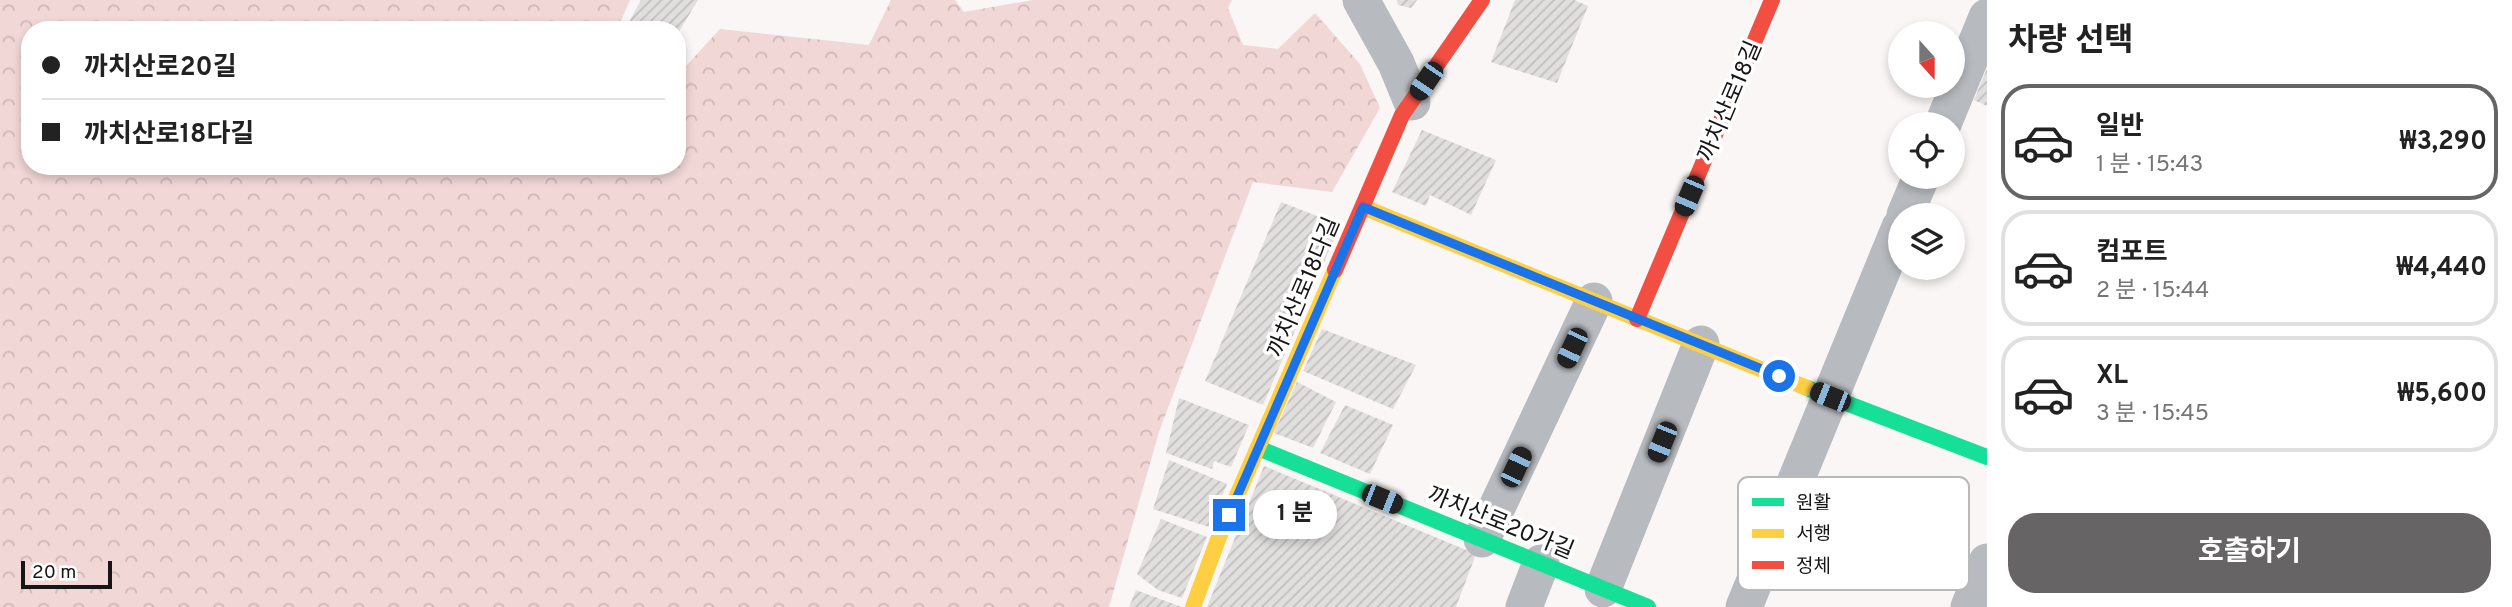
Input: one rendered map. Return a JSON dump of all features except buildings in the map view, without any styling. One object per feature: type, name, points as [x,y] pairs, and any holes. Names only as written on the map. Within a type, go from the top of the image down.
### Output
[{"type":"street","points":[[1361,0],[1396,63],[1412,102]]},
{"type":"street","points":[[1387,0],[1396,63]]},
{"type":"street","name":"까치산로18다길","points":[[1193,607],[1219,537],[1402,116],[1482,0]]},
{"type":"street","name":"까치산로18길","points":[[1637,319],[1772,0]]},
{"type":"street","points":[[1948,112],[1987,17]]},
{"type":"street","points":[[1363,207],[1830,397],[1987,457]]},
{"type":"street","points":[[1797,477],[1888,256]]},
{"type":"street","points":[[1482,539],[1594,301]]},
{"type":"street","points":[[1603,589],[1701,344]]},
{"type":"street","name":"까치산로20가길","points":[[1258,448],[1648,607]]},
{"type":"street","points":[[1969,607],[1987,562]]},
{"type":"street","points":[[1524,607],[1541,563]]},
{"type":"street","points":[[1744,607],[1751,590]]},
{"type":"green space","points":[[0,0],[630,0],[621,21],[21,21],[21,175],[686,175],[686,66],[720,29],[869,45],[891,0],[955,0],[964,12],[1033,0],[1232,0],[1228,8],[1243,45],[1278,49],[1315,13],[1360,64],[1380,108],[1332,192],[1253,182],[1159,432],[1109,607],[0,607]]},
{"type":"traffic: fast","points":[[1807,388],[1987,457]]},
{"type":"traffic: fast","points":[[1258,448],[1648,607]]},
{"type":"traffic: slow","points":[[1363,207],[1807,388]]},
{"type":"traffic: slow","points":[[1193,607],[1219,537],[1335,270]]},
{"type":"traffic: jam","points":[[1335,270],[1402,115],[1482,0]]},
{"type":"traffic: jam","points":[[1637,319],[1772,0]]},
{"type":"route","points":[[1229,515],[1363,207],[1779,376]]}]
